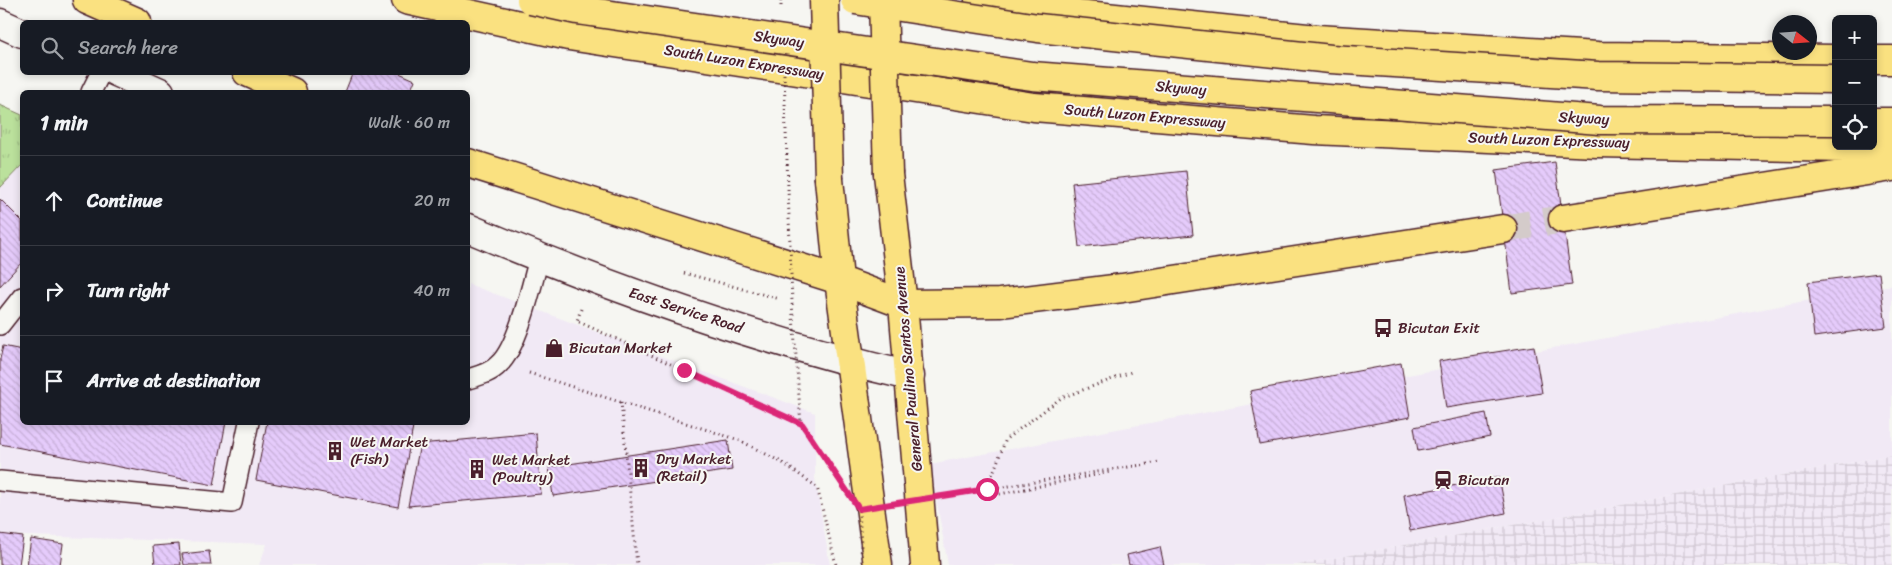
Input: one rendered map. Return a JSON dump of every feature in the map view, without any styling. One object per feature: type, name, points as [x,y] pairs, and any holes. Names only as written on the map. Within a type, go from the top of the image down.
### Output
[{"type":"main road","points":[[87,0],[132,20]]},
{"type":"main road","name":"South Luzon Expressway","points":[[406,0],[569,36],[1034,107],[1314,130],[1597,143],[1892,149]]},
{"type":"main road","name":"Skyway","points":[[530,0],[586,11],[1032,76],[1600,120],[1832,122]]},
{"type":"main road","points":[[824,0],[829,179],[839,280],[878,565]]},
{"type":"main road","points":[[855,0],[1038,28],[1331,59],[1598,76],[1832,78]]},
{"type":"main road","name":"General Paulino Santos Avenue","points":[[883,0],[888,174],[910,376],[925,565]]},
{"type":"main road","points":[[979,0],[1038,10],[1317,38],[1598,56],[1832,59]]},
{"type":"main road","points":[[0,23],[20,32]]},
{"type":"main road","points":[[1877,60],[1892,60]]},
{"type":"main road","points":[[123,75],[156,90]]},
{"type":"main road","points":[[254,75],[288,90]]},
{"type":"main road","points":[[1877,79],[1892,79]]},
{"type":"main road","points":[[1877,122],[1892,122]]},
{"type":"main road","points":[[470,164],[839,280],[903,304],[1000,303],[1122,288],[1503,229]]},
{"type":"main road","points":[[1563,219],[1892,167]]},
{"type":"main road","name":"East Service Road","points":[[470,229],[591,278],[850,362],[910,376]]},
{"type":"lane","points":[[92,90],[99,75]]},
{"type":"lane","points":[[470,378],[483,375],[500,364],[516,338],[539,258]]},
{"type":"lane","points":[[0,325],[20,300]]},
{"type":"lane","points":[[0,481],[232,503],[248,425]]},
{"type":"path","points":[[781,0],[782,10]]},
{"type":"path","points":[[784,68],[792,302],[802,424],[859,509],[862,565]]},
{"type":"path","points":[[685,273],[792,302]]},
{"type":"path","points":[[577,320],[802,424]]},
{"type":"path","points":[[500,364],[739,440],[782,463],[817,487],[836,565]]},
{"type":"path","points":[[987,489],[1006,439],[1061,398],[1134,371]]},
{"type":"path","points":[[621,402],[637,565]]},
{"type":"path","points":[[859,509],[1160,462],[985,497]]},
{"type":"shaded area","name":"Bicutan Market","points":[[20,167],[20,425],[470,425],[470,285],[815,413],[815,478],[830,565],[259,565],[267,544],[0,535],[0,188]]},
{"type":"shaded area","points":[[1892,285],[1892,455],[1297,565],[948,565],[930,464]]},
{"type":"shaded area","points":[[1892,455],[1892,565],[1297,565]]},
{"type":"green space","points":[[0,105],[20,114],[20,167],[0,188]]},
{"type":"building","points":[[352,75],[404,75],[415,80],[411,90],[346,90]]},
{"type":"building","points":[[1555,162],[1572,285],[1512,293],[1496,170]]},
{"type":"building","points":[[1186,171],[1193,235],[1079,247],[1072,183]]},
{"type":"building","points":[[0,199],[20,219],[20,264],[0,286]]},
{"type":"building","points":[[1879,273],[1886,327],[1814,337],[1808,282]]},
{"type":"building","points":[[3,346],[20,350],[20,425],[225,425],[214,485],[0,444],[0,359]]},
{"type":"building","points":[[1534,346],[1542,393],[1446,408],[1439,361]]},
{"type":"building","points":[[1401,363],[1410,417],[1260,445],[1250,391]]},
{"type":"building","points":[[1486,413],[1490,437],[1418,451],[1414,427]]},
{"type":"building","name":"Wet Market (Fish)","points":[[266,425],[413,425],[398,507],[256,480]]},
{"type":"building","name":"Wet Market (Poultry)","points":[[536,433],[541,494],[408,506],[420,444]]},
{"type":"building","name":"Dry Market (Retail)","points":[[728,440],[732,470],[553,496],[549,467]]},
{"type":"building","points":[[1499,477],[1506,513],[1410,531],[1404,495]]},
{"type":"building","points":[[0,534],[23,537],[19,565],[0,565]]},
{"type":"building","points":[[31,539],[63,544],[60,565],[27,565]]},
{"type":"building","points":[[179,544],[181,565],[155,565],[153,546]]},
{"type":"building","points":[[1160,547],[1164,565],[1129,565],[1127,555]]},
{"type":"building","points":[[209,551],[211,565],[184,565],[182,554]]},
{"type":"tunnel","points":[[1503,229],[1563,219]]},
{"type":"place","name":"Bicutan Exit","points":[[1383,328]]},
{"type":"place","name":"Bicutan Market","points":[[554,348]]},
{"type":"place","name":"Wet Market (Fish)","points":[[335,451]]},
{"type":"place","name":"Dry Market (Retail)","points":[[641,468]]},
{"type":"place","name":"Wet Market (Poultry)","points":[[477,469]]},
{"type":"place","name":"Bicutan","points":[[1443,480]]},
{"type":"route","points":[[684,370],[802,424],[859,509],[987,489]]}]
